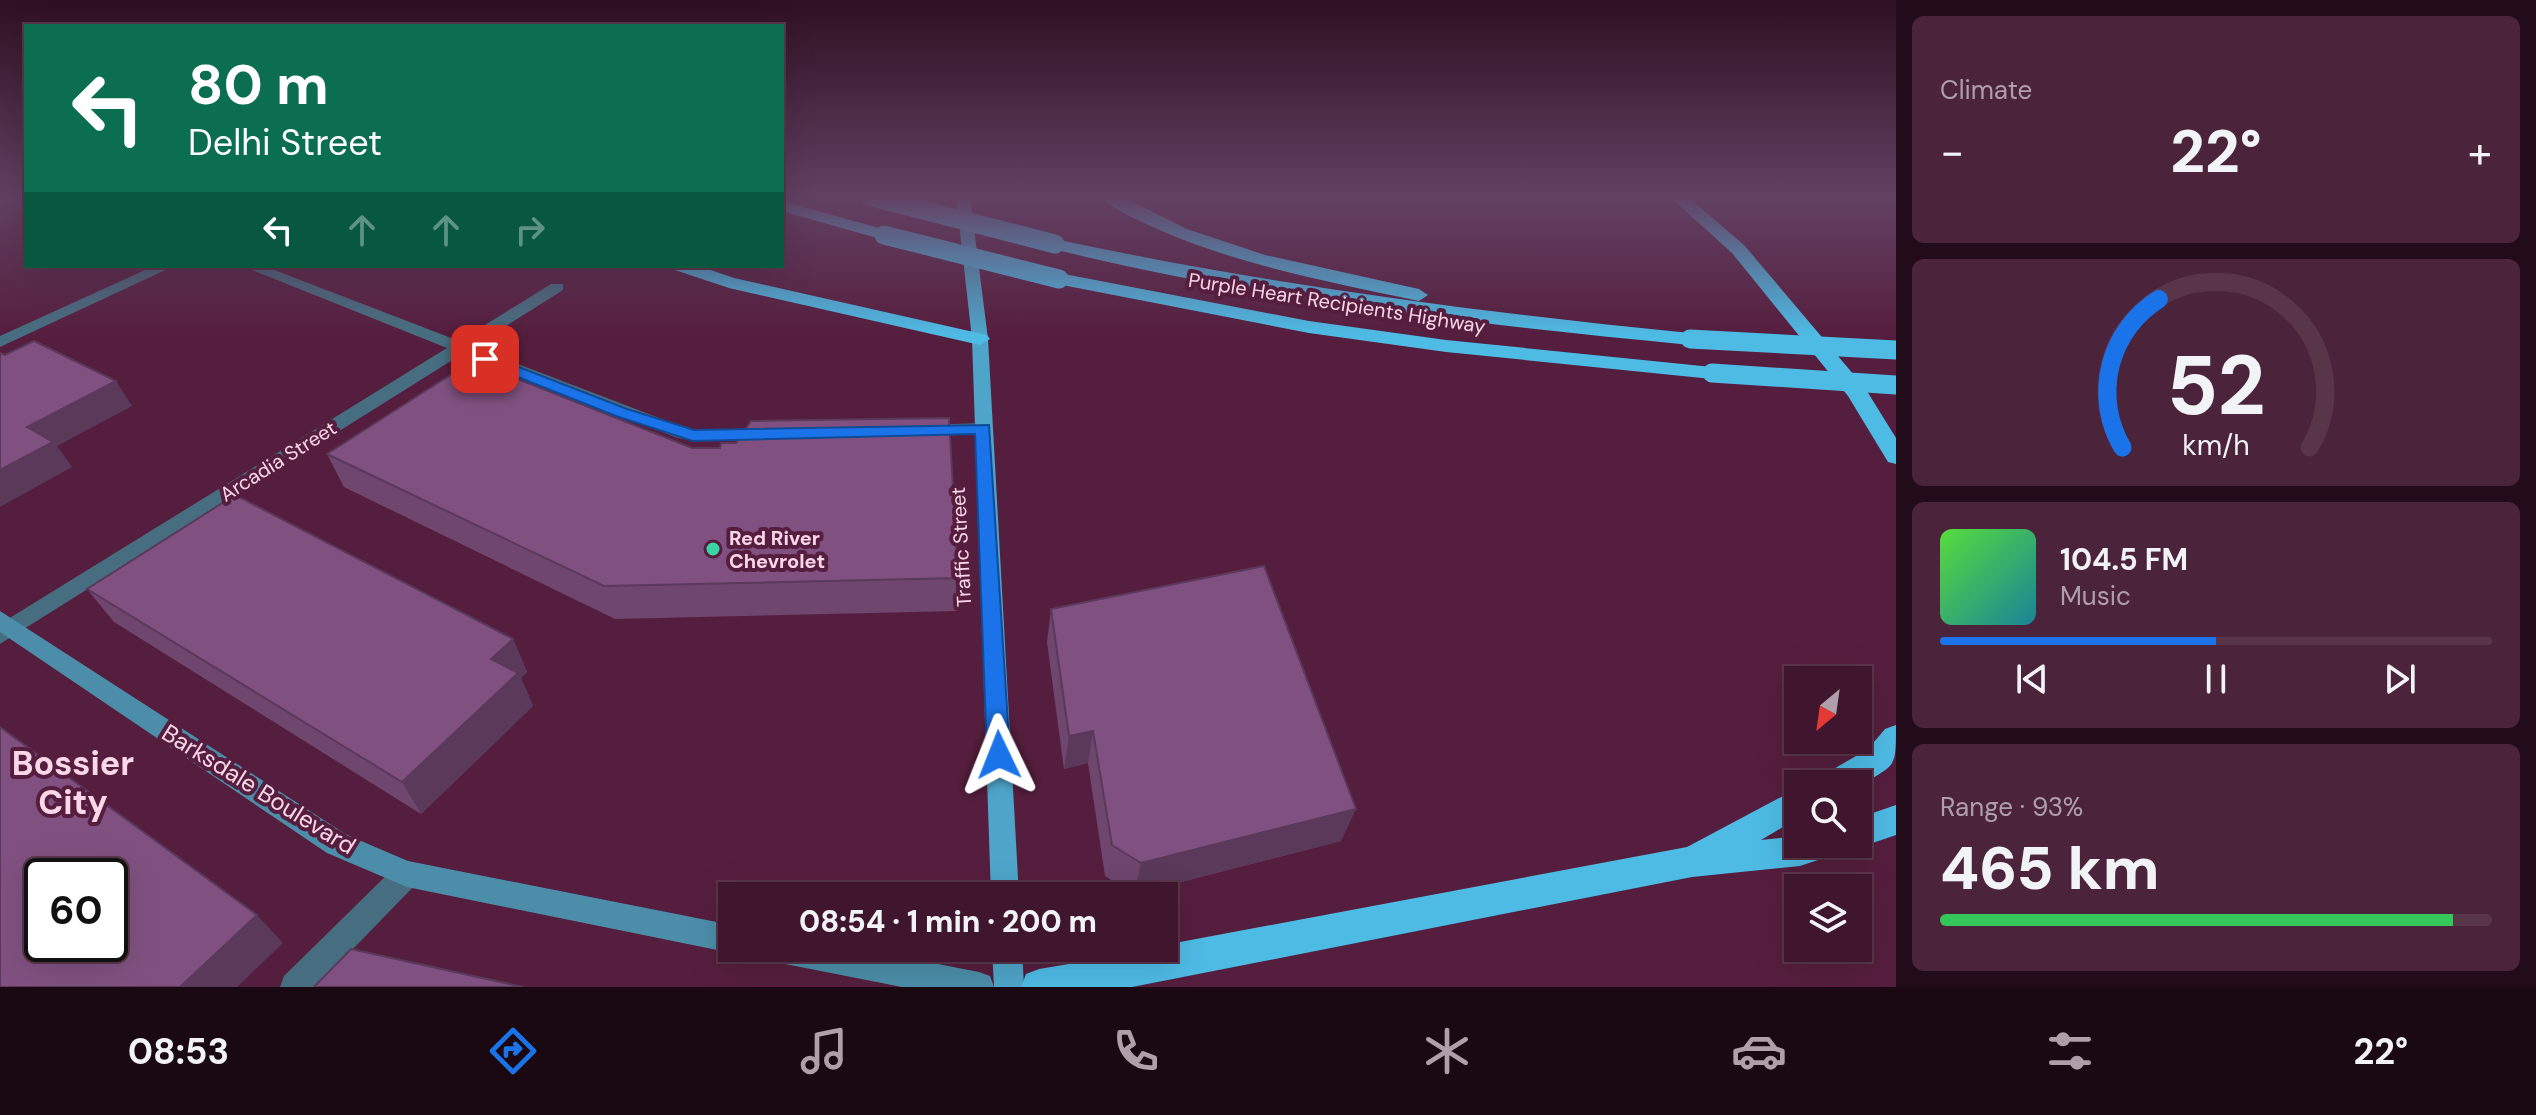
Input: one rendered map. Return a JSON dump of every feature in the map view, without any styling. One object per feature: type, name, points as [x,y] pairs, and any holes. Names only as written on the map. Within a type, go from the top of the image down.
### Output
[{"type":"highway","name":"Purple Heart Recipients Highway","points":[[912,242],[1059,279],[1324,329],[1446,346],[1712,373],[1896,385]]},
{"type":"highway","name":"Purple Heart Recipients Highway","points":[[1047,242],[1187,272],[1339,298],[1570,328],[1690,339],[1896,350]]},
{"type":"highway","points":[[1213,242],[1272,262],[1570,328]]},
{"type":"highway","points":[[1730,242],[1857,393],[1896,457]]},
{"type":"highway","points":[[687,268],[729,282],[980,339]]},
{"type":"highway","points":[[1859,770],[1879,758],[1896,738]]},
{"type":"highway","points":[[1692,862],[1784,810]]},
{"type":"highway","points":[[1872,828],[1896,820]]},
{"type":"highway","points":[[1039,987],[1692,862],[1784,853]]},
{"type":"main road","name":"Traffic Street","points":[[968,242],[980,339],[1004,882]]},
{"type":"main road","name":"Barksdale Boulevard","points":[[4,628],[337,844],[407,874],[718,936]]},
{"type":"main road","points":[[851,962],[979,987]]},
{"type":"main road","points":[[1008,962],[1009,987]]},
{"type":"street","points":[[0,342],[162,268]]},
{"type":"street","points":[[255,268],[675,431],[713,436],[793,434]]},
{"type":"street","name":"Arcadia Street","points":[[4,628],[557,287]]},
{"type":"street","points":[[904,431],[983,429]]},
{"type":"street","points":[[295,987],[407,874]]},
{"type":"building","points":[[34,341],[116,381],[27,427],[53,442],[0,470],[0,353],[5,355]]},
{"type":"building","name":"Red River Chevrolet","points":[[472,361],[692,448],[720,448],[721,443],[736,443],[751,421],[949,418],[958,578],[604,586],[327,454]]},
{"type":"building","points":[[235,495],[513,639],[491,659],[518,673],[402,782],[87,589]]},
{"type":"building","points":[[1264,566],[1356,809],[1141,863],[1112,845],[1093,731],[1069,736],[1051,609]]},
{"type":"building","points":[[0,727],[257,915],[180,987],[0,987]]},
{"type":"building","points":[[351,949],[523,987],[314,987]]},
{"type":"place","name":"Red River Chevrolet","points":[[713,549]]},
{"type":"district","name":"Bossier City","points":[[73,782]]},
{"type":"route","points":[[485,359],[621,412],[693,435],[983,429],[999,755]]}]
